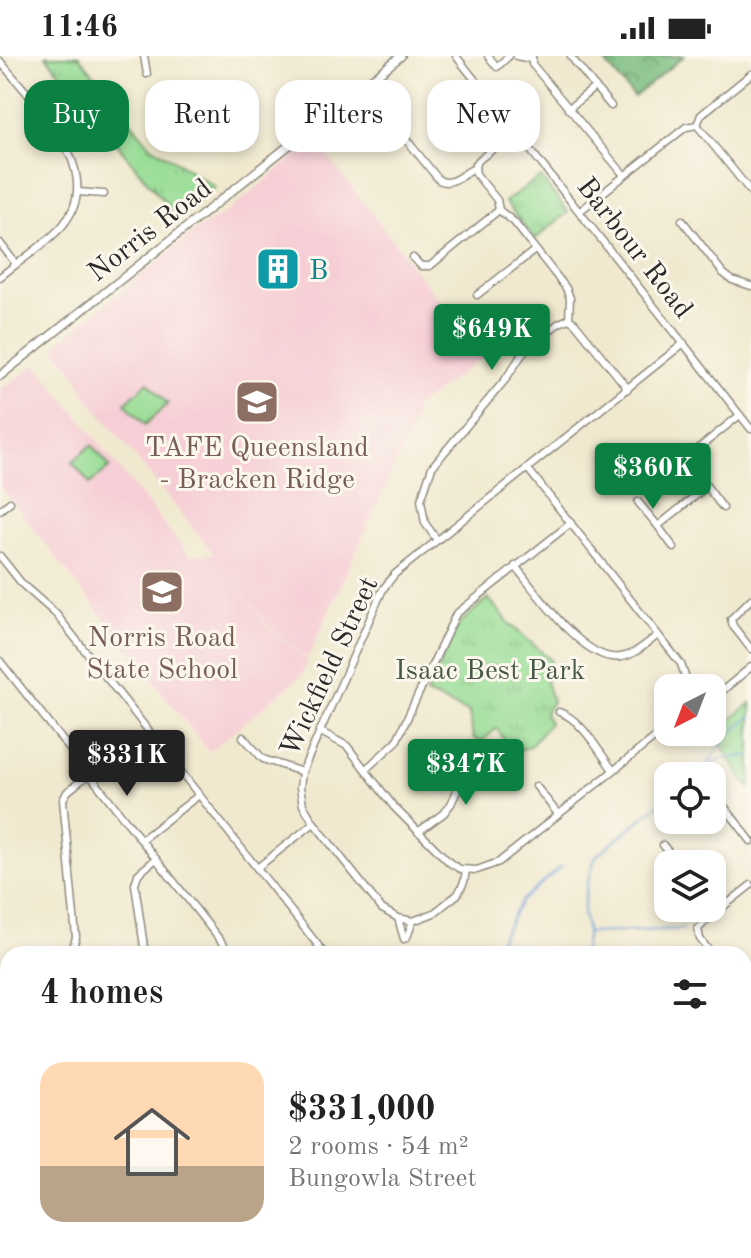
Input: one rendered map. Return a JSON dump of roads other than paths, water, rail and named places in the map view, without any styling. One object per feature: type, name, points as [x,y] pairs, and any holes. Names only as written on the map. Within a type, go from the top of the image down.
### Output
[{"type":"main road","name":"Norris Road","points":[[0,376],[401,56]]},
{"type":"street","points":[[144,56],[147,74]]},
{"type":"street","name":"Barbour Road","points":[[456,56],[475,80]]},
{"type":"street","points":[[488,56],[497,67],[509,56]]},
{"type":"street","points":[[516,56],[532,58],[532,64],[624,175]]},
{"type":"street","points":[[571,57],[611,106]]},
{"type":"street","points":[[0,61],[68,148],[76,168],[78,192],[65,223],[0,277]]},
{"type":"street","points":[[697,125],[701,115],[751,74]]},
{"type":"street","points":[[568,109],[595,87]]},
{"type":"street","points":[[580,211],[686,127],[697,125]]},
{"type":"street","points":[[697,125],[751,192]]},
{"type":"street","points":[[411,147],[444,183],[475,168],[489,152]]},
{"type":"street","name":"Barbour Road","points":[[533,152],[751,429]]},
{"type":"street","points":[[475,168],[476,174],[497,200],[499,210],[514,222],[566,288],[570,298],[569,319]]},
{"type":"street","points":[[78,192],[104,194]]},
{"type":"street","points":[[413,258],[421,266],[430,266],[499,210]]},
{"type":"street","points":[[682,220],[723,273],[732,280],[751,286]]},
{"type":"street","points":[[0,243],[16,264]]},
{"type":"street","points":[[477,295],[535,250]]},
{"type":"street","points":[[569,319],[628,389]]},
{"type":"street","points":[[437,540],[425,523],[421,500],[432,467],[505,380],[525,350],[559,323],[569,319]]},
{"type":"street","name":"Wickfield Street","points":[[413,921],[404,939],[398,918],[382,909],[314,823],[303,805],[300,787],[302,772],[319,731],[383,589],[395,574],[684,343]]},
{"type":"street","points":[[723,508],[687,460],[740,415]]},
{"type":"street","points":[[528,469],[681,664],[684,674]]},
{"type":"street","points":[[658,526],[706,487]]},
{"type":"street","points":[[0,510],[10,502]]},
{"type":"street","points":[[638,502],[674,548]]},
{"type":"street","points":[[366,769],[396,742],[453,618],[571,523]]},
{"type":"street","points":[[0,556],[23,585],[56,614],[319,946]]},
{"type":"street","points":[[515,566],[569,633],[605,656],[618,658],[632,654],[658,635]]},
{"type":"street","points":[[751,599],[731,619],[751,649]]},
{"type":"street","points":[[0,661],[225,946]]},
{"type":"street","points":[[726,688],[751,667]]},
{"type":"street","points":[[559,712],[567,714],[576,723],[613,770]]},
{"type":"street","points":[[319,731],[347,746],[418,832],[445,859],[466,870],[481,869],[499,862],[654,738]]},
{"type":"street","points":[[243,737],[263,759],[302,772]]},
{"type":"street","points":[[418,832],[451,804],[475,751]]},
{"type":"street","points":[[73,946],[76,937],[63,800],[67,792],[89,774]]},
{"type":"street","points":[[536,786],[558,814]]},
{"type":"street","points":[[141,840],[199,795]]},
{"type":"street","points":[[726,809],[751,841]]},
{"type":"street","points":[[257,868],[314,823]]},
{"type":"street","points":[[663,845],[667,850]]},
{"type":"street","points":[[144,946],[135,884],[138,874],[156,859]]},
{"type":"street","points":[[398,918],[413,921],[434,913],[458,894],[466,870]]},
{"type":"street","points":[[726,905],[751,885]]},
{"type":"street","points":[[705,922],[698,929],[698,934],[706,946]]},
{"type":"street","points":[[0,986],[0,997]]},
{"type":"waterway","points":[[709,762],[727,736],[751,716]]},
{"type":"waterway","points":[[716,762],[734,756],[751,756]]},
{"type":"waterway","points":[[585,946],[587,933],[583,912],[587,884],[596,856],[654,808]]},
{"type":"waterway","points":[[496,946],[521,901],[562,866]]},
{"type":"waterway","points":[[589,933],[683,929]]},
{"type":"place","name":"B","points":[[278,269]]},
{"type":"place","name":"TAFE Queensland - Bracken Ridge","points":[[257,402]]},
{"type":"place","name":"Norris Road State School","points":[[162,592]]},
{"type":"park label","name":"Isaac Best Park","points":[[490,669]]}]
